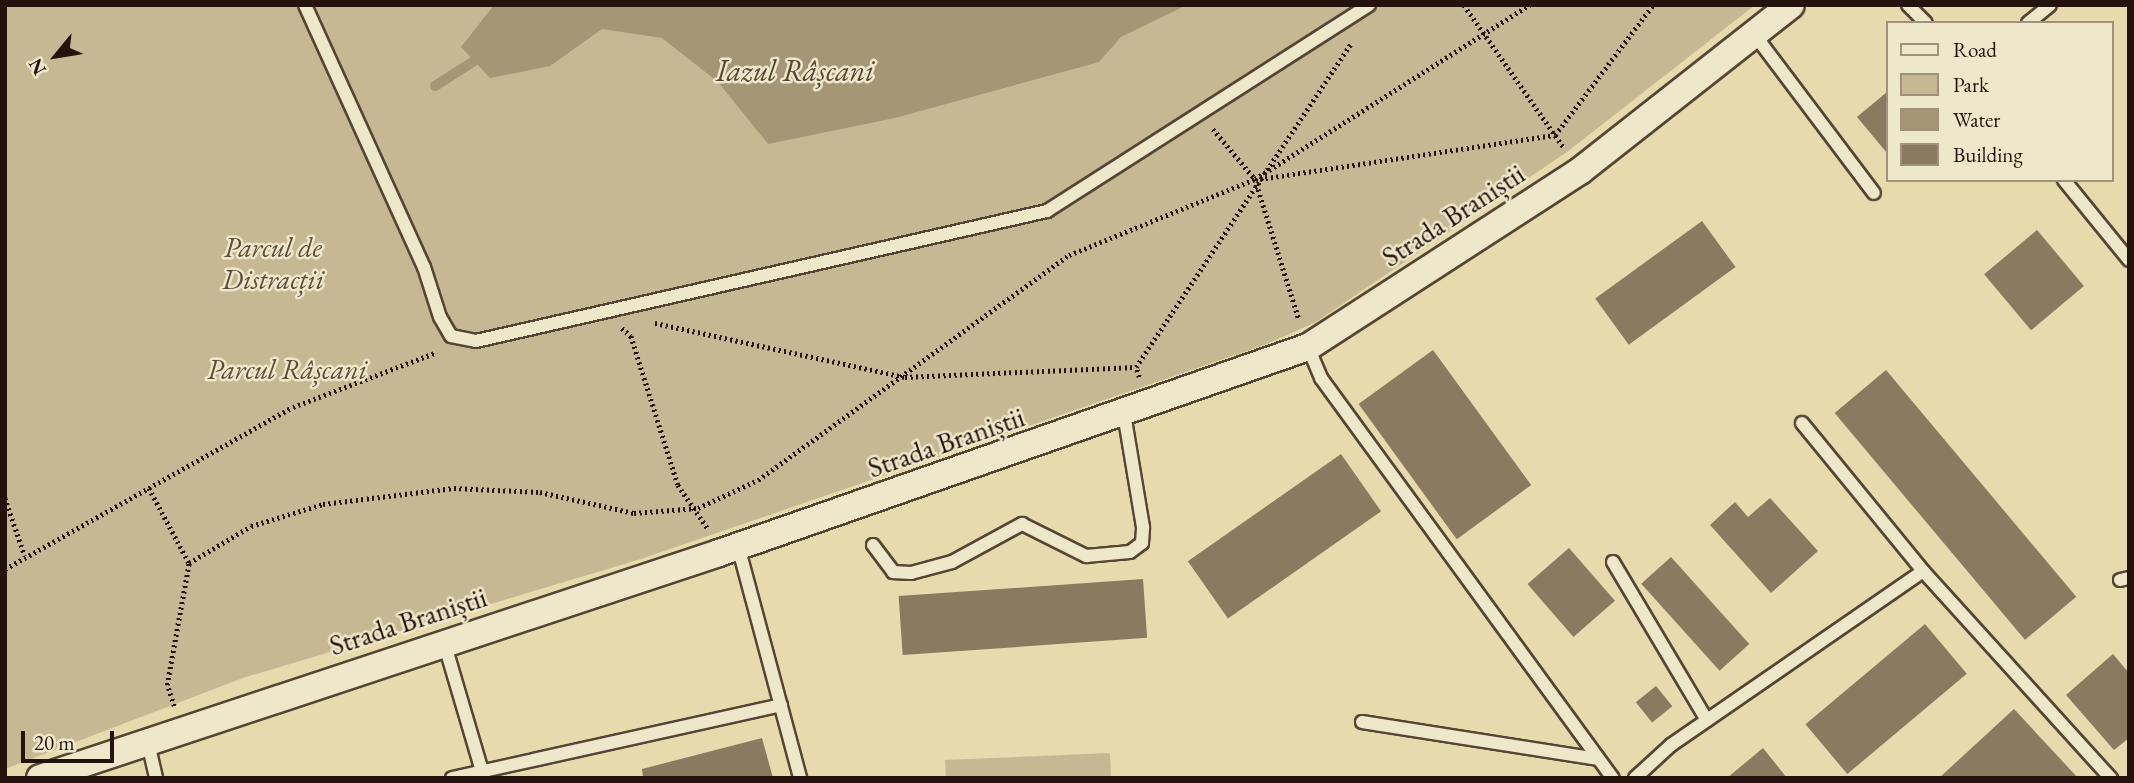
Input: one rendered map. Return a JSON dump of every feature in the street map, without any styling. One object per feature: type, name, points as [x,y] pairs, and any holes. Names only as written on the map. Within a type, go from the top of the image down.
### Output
[{"type":"street","name":"Strada Braniștii","points":[[40,778],[1149,406],[1308,347],[1580,171],[1791,5]]},
{"type":"lane","points":[[305,5],[451,336],[476,341],[1047,211],[1369,5]]},
{"type":"lane","points":[[1908,5],[1924,21]]},
{"type":"lane","points":[[2030,21],[2050,5]]},
{"type":"lane","points":[[1754,34],[1874,193]]},
{"type":"lane","points":[[2066,182],[2129,260]]},
{"type":"lane","points":[[1308,347],[1321,378],[1613,778]]},
{"type":"lane","points":[[873,545],[892,572],[911,573],[952,562],[1022,524],[1086,556],[1130,552],[1142,543],[1143,527],[1124,414]]},
{"type":"lane","points":[[1802,423],[1923,571],[2111,778]]},
{"type":"lane","points":[[728,549],[782,705],[800,778]]},
{"type":"lane","points":[[1613,562],[1707,720]]},
{"type":"lane","points":[[1635,778],[1707,720],[1923,571]]},
{"type":"lane","points":[[444,642],[483,774]]},
{"type":"lane","points":[[452,778],[483,774],[782,705]]},
{"type":"lane","points":[[1362,722],[1597,759]]},
{"type":"lane","points":[[148,743],[156,778]]},
{"type":"path","points":[[1464,5],[1567,152]]},
{"type":"path","points":[[189,563],[251,526],[323,504],[454,488],[540,492],[634,513],[698,508],[758,480],[905,377],[1069,255],[1255,180],[1529,5]]},
{"type":"path","points":[[1255,180],[1555,135],[1653,5]]},
{"type":"path","points":[[1136,367],[1255,180],[1363,30]]},
{"type":"path","points":[[1200,113],[1255,180],[1308,347]]},
{"type":"path","points":[[602,312],[905,377],[1136,367]]},
{"type":"path","points":[[602,312],[631,336],[678,485],[728,549]]},
{"type":"path","points":[[5,569],[293,407],[436,352],[451,336]]},
{"type":"path","points":[[1136,367],[1149,406]]},
{"type":"path","points":[[149,488],[189,563],[167,685]]},
{"type":"path","points":[[5,498],[25,556]]},
{"type":"green space","name":"Parcul Râșcani","points":[[5,5],[713,5],[1042,75],[1099,62],[1120,37],[1187,5],[1755,5],[1567,152],[1316,322],[1267,344],[641,559],[243,678],[5,769]]},
{"type":"green space","points":[[1110,753],[1111,778],[946,778],[945,760]]},
{"type":"water","name":"Iazul Râșcani","points":[[494,5],[1187,5],[1121,37],[1099,62],[895,118],[768,144],[718,82],[662,38],[602,29],[550,66],[490,78],[461,47]]},
{"type":"building","points":[[1885,94],[1885,151],[1857,117]]},
{"type":"building","points":[[1702,221],[1736,267],[1629,345],[1595,299]]},
{"type":"building","points":[[2037,230],[2084,286],[2031,330],[1984,274]]},
{"type":"building","points":[[1433,350],[1531,485],[1457,539],[1359,404]]},
{"type":"building","points":[[1886,370],[2076,597],[2025,640],[1835,413]]},
{"type":"building","points":[[1341,454],[1381,511],[1228,619],[1188,561]]},
{"type":"building","points":[[1770,498],[1818,551],[1771,593],[1710,525],[1735,502],[1748,517]]},
{"type":"building","points":[[1569,548],[1615,601],[1573,637],[1527,584]]},
{"type":"building","points":[[1671,557],[1749,644],[1720,671],[1641,584]]},
{"type":"building","points":[[1143,579],[1147,638],[903,655],[899,596]]},
{"type":"building","points":[[1925,624],[1967,674],[1847,774],[1805,724]]},
{"type":"building","points":[[2113,654],[2129,673],[2129,738],[2114,750],[2066,695]]},
{"type":"building","points":[[1656,686],[1672,706],[1652,723],[1636,702]]},
{"type":"building","points":[[2014,709],[2078,778],[1939,778]]},
{"type":"building","points":[[762,738],[773,778],[643,778],[642,769]]},
{"type":"building","points":[[1763,748],[1787,778],[1727,778]]},
{"type":"waterway","points":[[435,86],[485,54]]},
{"type":"park label","name":"Parcul de Distracții","points":[[273,263]]}]
